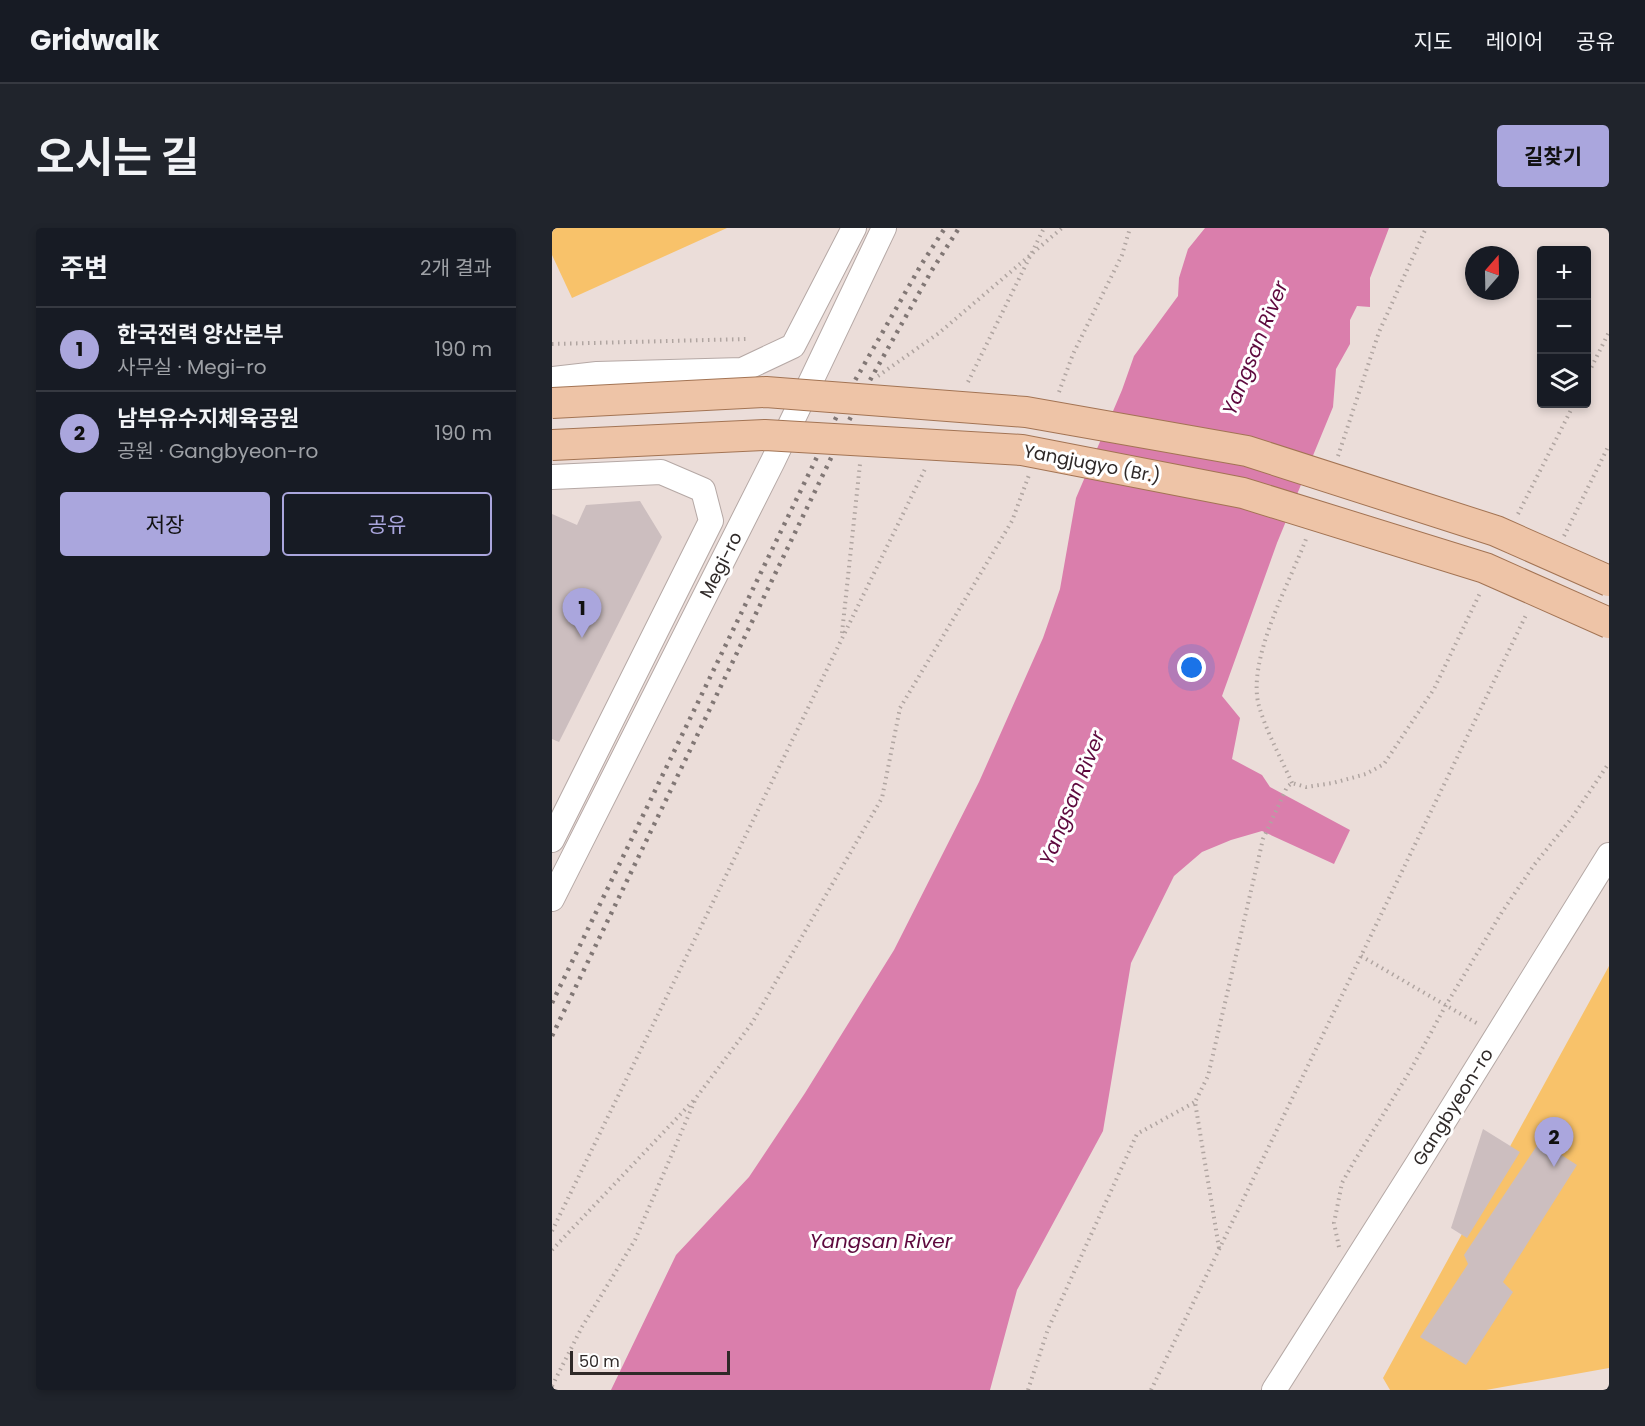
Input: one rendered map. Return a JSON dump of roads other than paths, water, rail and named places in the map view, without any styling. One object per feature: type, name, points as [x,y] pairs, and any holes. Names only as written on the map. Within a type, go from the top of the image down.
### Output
[{"type":"main road","points":[[552,404],[766,392],[1026,412],[1247,451],[1496,531],[1609,581]]},
{"type":"main road","name":"Yangjugyo (Br.)","points":[[552,445],[765,435],[1022,450],[1243,493],[1485,568],[1609,623]]},
{"type":"street","points":[[552,379],[597,375],[742,370],[793,346],[854,228]]},
{"type":"street","name":"Megi-ro","points":[[552,899],[773,461],[884,228]]},
{"type":"street","points":[[552,477],[661,472],[703,490],[711,521],[552,840]]},
{"type":"street","name":"Gangbyeon-ro","points":[[1274,1390],[1609,855]]},
{"type":"water","name":"Yangsan River","points":[[1205,228],[1389,228],[1370,278],[1370,307],[1357,306],[1350,320],[1350,344],[1336,369],[1333,407],[1277,543],[1222,696],[1240,718],[1232,759],[1262,775],[1270,787],[1350,830],[1334,864],[1262,831],[1202,852],[1174,876],[1131,963],[1103,1131],[1017,1290],[990,1390],[611,1390],[676,1255],[749,1177],[805,1093],[894,950],[979,782],[1043,638],[1060,589],[1076,498],[1134,356],[1178,296],[1179,278],[1188,249]]},
{"type":"railway","points":[[552,1003],[849,391],[921,265],[945,228]]},
{"type":"railway","points":[[552,1036],[860,398],[932,270],[959,228]]},
{"type":"place","name":"한국전력 양산본부","points":[[582,638]]},
{"type":"place","name":"남부유수지체육공원","points":[[1554,1167]]}]
